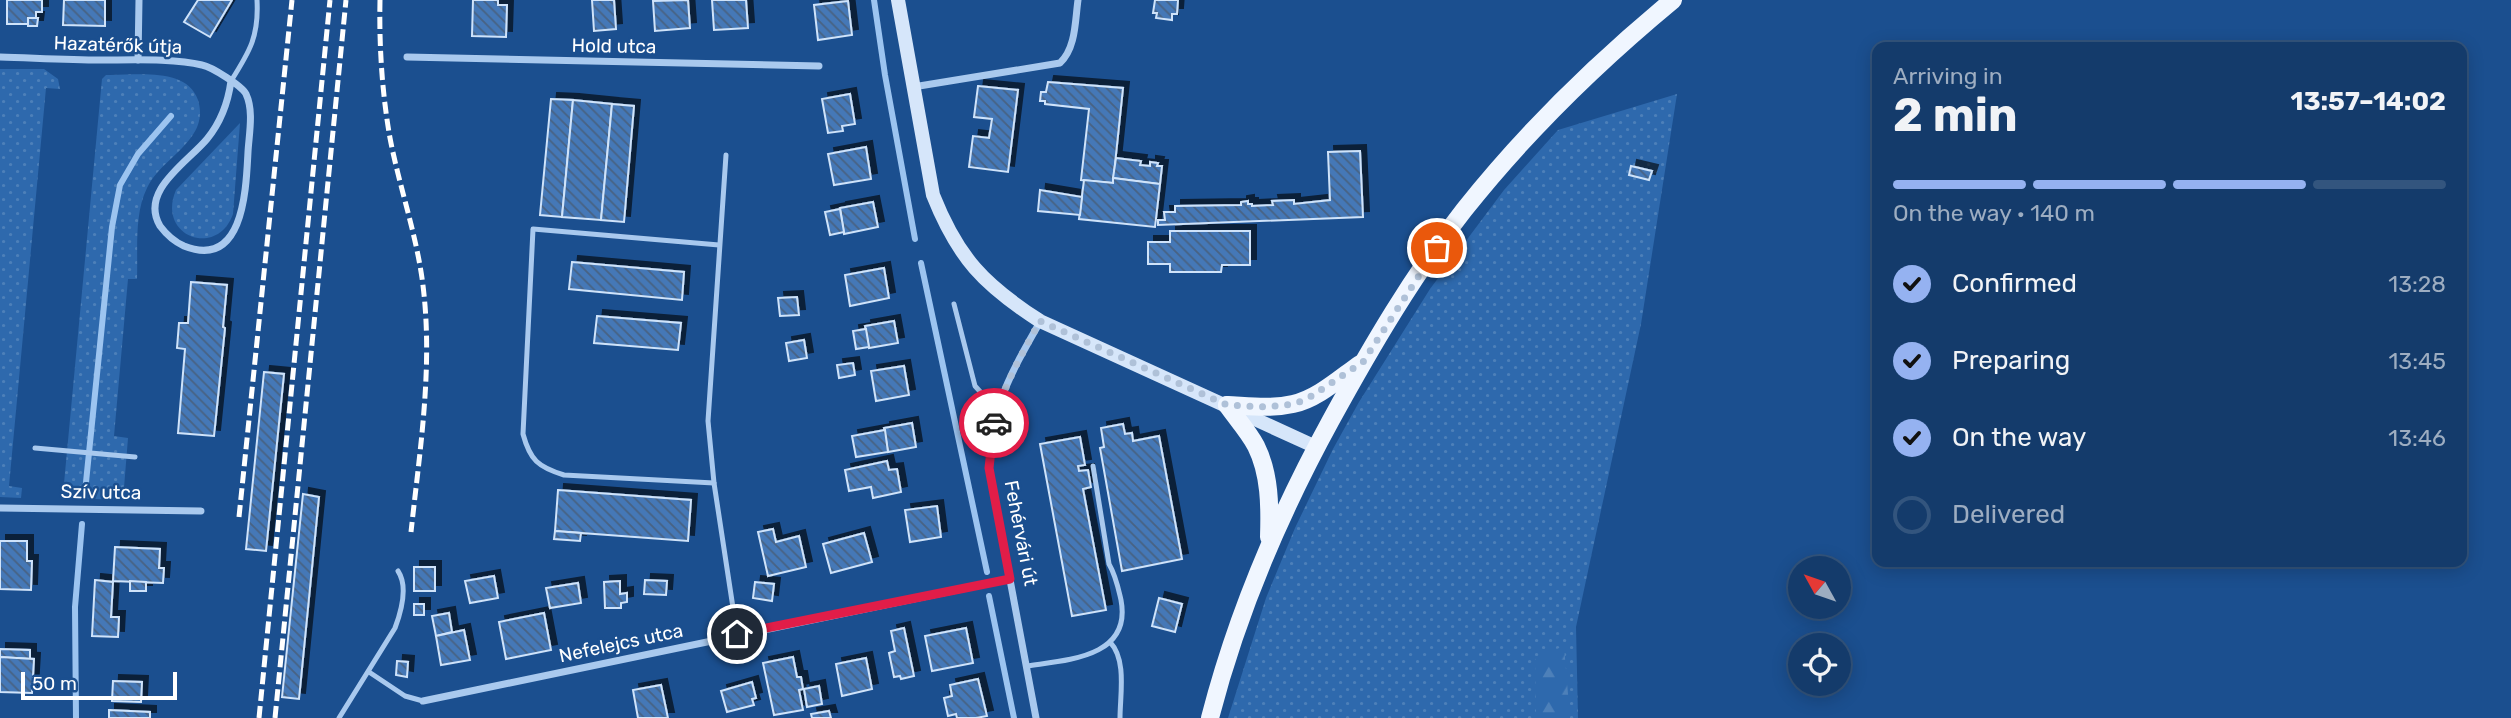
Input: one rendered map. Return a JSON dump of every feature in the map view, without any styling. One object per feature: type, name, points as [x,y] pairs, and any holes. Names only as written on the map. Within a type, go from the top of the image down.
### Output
[{"type":"main road","points":[[898,0],[933,195],[943,221],[975,271],[1004,297],[1040,321],[1316,447]]},
{"type":"main road","points":[[1210,718],[1237,625],[1269,543],[1316,447],[1363,362],[1410,286],[1464,210],[1509,157],[1651,14],[1673,0]]},
{"type":"main road","points":[[1227,405],[1266,407],[1295,404],[1363,362]]},
{"type":"main road","points":[[1227,405],[1255,445],[1264,468],[1270,504],[1269,543]]},
{"type":"street","points":[[138,60],[139,0]]},
{"type":"street","points":[[912,88],[1060,63],[1067,56],[1078,0]]},
{"type":"street","name":"Hazatérők útja","points":[[0,57],[138,60],[204,65],[230,81]]},
{"type":"street","name":"Hold utca","points":[[407,57],[819,66]]},
{"type":"street","points":[[230,81],[244,90],[250,109],[247,172],[239,223],[226,243],[194,249],[181,244],[158,223],[156,204],[159,190],[206,140],[218,123],[224,111],[230,81]]},
{"type":"street","name":"Fehérvári út","points":[[1036,718],[989,468],[999,403],[1040,321]]},
{"type":"street","name":"Szív utca","points":[[0,508],[201,511]]},
{"type":"street","name":"Nefelejcs utca","points":[[423,701],[1010,579]]},
{"type":"lane","points":[[230,81],[251,48],[258,21],[257,0]]},
{"type":"lane","points":[[726,155],[708,421],[714,483],[737,634]]},
{"type":"lane","points":[[714,483],[564,475],[533,460],[523,434],[533,229],[719,245]]},
{"type":"lane","points":[[954,304],[975,386],[985,397],[999,403]]},
{"type":"lane","points":[[35,448],[135,457]]},
{"type":"lane","points":[[1027,666],[1095,653],[1110,642],[1120,626],[1122,608],[1116,575],[1109,564],[1093,466]]},
{"type":"lane","points":[[339,718],[386,647],[400,614],[403,586],[398,570]]},
{"type":"lane","points":[[1110,642],[1120,659],[1120,718]]},
{"type":"lane","name":"Nefelejcs utca","points":[[369,673],[405,696],[423,701]]},
{"type":"green space","points":[[0,69],[44,69],[58,79],[60,89],[46,88],[9,486],[22,488],[21,498],[0,497]]},
{"type":"green space","points":[[144,74],[171,77],[192,89],[200,110],[195,132],[151,181],[140,209],[137,279],[128,279],[114,436],[128,438],[123,500],[67,498],[63,494],[102,79],[106,75]]},
{"type":"green space","points":[[1677,94],[1641,324],[1576,627],[1578,718],[1228,718],[1266,598],[1295,528],[1359,402],[1430,289],[1504,190],[1558,130]]},
{"type":"green space","points":[[240,123],[233,214],[225,228],[215,236],[191,236],[181,230],[174,219],[172,206],[176,190]]},
{"type":"green space","points":[[1564,646],[1570,718],[1536,718],[1535,658]]},
{"type":"building","points":[[7,0],[42,0],[42,12],[36,12],[36,18],[28,18],[28,24],[7,24]]},
{"type":"building","points":[[64,0],[105,0],[105,26],[63,25]]},
{"type":"building","points":[[198,0],[232,0],[210,37],[184,22]]},
{"type":"building","points":[[473,0],[498,0],[498,5],[507,5],[506,37],[472,36]]},
{"type":"building","points":[[592,0],[614,0],[616,29],[594,31]]},
{"type":"building","points":[[688,0],[690,28],[655,31],[653,1]]},
{"type":"building","points":[[712,0],[746,0],[748,28],[714,30]]},
{"type":"building","points":[[1155,0],[1178,0],[1177,14],[1172,14],[1172,20],[1156,18],[1157,13],[1153,13]]},
{"type":"building","points":[[848,1],[852,35],[818,40],[814,5]]},
{"type":"building","points":[[28,18],[38,18],[37,26],[28,26]]},
{"type":"building","points":[[1048,82],[1123,88],[1113,183],[1081,180],[1089,109],[1045,104],[1045,101],[1040,101],[1041,92],[1046,92]]},
{"type":"building","points":[[978,86],[1018,90],[1008,172],[969,167],[973,136],[989,138],[992,119],[974,117]]},
{"type":"building","points":[[850,94],[855,124],[842,126],[843,131],[828,133],[822,99]]},
{"type":"building","points":[[551,99],[573,100],[562,217],[540,215]]},
{"type":"building","points":[[573,100],[612,104],[601,220],[562,217]]},
{"type":"building","points":[[612,104],[634,106],[624,222],[601,220]]},
{"type":"building","points":[[866,147],[871,179],[834,185],[828,154]]},
{"type":"building","points":[[1360,151],[1363,217],[1158,225],[1158,220],[1165,220],[1164,212],[1175,212],[1175,206],[1241,205],[1241,202],[1248,201],[1252,206],[1273,205],[1272,201],[1294,200],[1294,204],[1330,200],[1328,152]]},
{"type":"building","points":[[1116,158],[1141,161],[1140,165],[1158,163],[1157,166],[1162,166],[1160,184],[1113,178]]},
{"type":"building","points":[[1631,166],[1652,171],[1649,180],[1629,175]]},
{"type":"building","points":[[1113,178],[1160,184],[1155,227],[1079,219],[1084,180],[1113,183]]},
{"type":"building","points":[[1040,190],[1082,197],[1080,215],[1038,211]]},
{"type":"building","points":[[873,202],[878,227],[844,234],[840,208]]},
{"type":"building","points":[[840,209],[844,232],[830,235],[825,212]]},
{"type":"building","points":[[1170,231],[1250,231],[1250,265],[1222,265],[1221,272],[1170,272],[1170,264],[1148,264],[1148,242],[1170,242]]},
{"type":"building","points":[[572,262],[684,272],[682,300],[569,289]]},
{"type":"building","points":[[884,268],[889,298],[850,306],[845,275]]},
{"type":"building","points":[[191,282],[227,285],[214,436],[178,433],[185,349],[177,348],[179,323],[188,323]]},
{"type":"building","points":[[797,297],[799,315],[780,316],[778,298]]},
{"type":"building","points":[[597,316],[681,323],[678,350],[594,343]]},
{"type":"building","points":[[894,321],[898,343],[869,348],[865,326]]},
{"type":"building","points":[[866,329],[869,347],[856,349],[853,331]]},
{"type":"building","points":[[804,340],[807,358],[789,361],[786,343]]},
{"type":"building","points":[[853,363],[855,375],[839,378],[837,365]]},
{"type":"building","points":[[904,366],[909,395],[876,401],[871,371]]},
{"type":"building","points":[[264,372],[284,374],[266,551],[246,549]]},
{"type":"building","points":[[912,423],[916,447],[888,452],[884,428]]},
{"type":"building","points":[[1123,424],[1125,434],[1132,433],[1133,441],[1159,436],[1182,559],[1122,571],[1100,448],[1104,447],[1101,428]]},
{"type":"building","points":[[885,430],[888,452],[856,457],[852,436]]},
{"type":"building","points":[[1080,437],[1085,465],[1078,466],[1079,471],[1088,470],[1091,487],[1083,489],[1106,610],[1072,616],[1040,444]]},
{"type":"building","points":[[887,461],[889,470],[897,469],[901,492],[873,498],[871,487],[849,491],[845,470]]},
{"type":"building","points":[[558,490],[691,500],[688,541],[555,531]]},
{"type":"building","points":[[303,494],[319,497],[299,699],[282,697]]},
{"type":"building","points":[[937,506],[941,537],[910,542],[905,510]]},
{"type":"building","points":[[773,529],[776,542],[799,536],[806,567],[768,576],[758,532]]},
{"type":"building","points":[[555,531],[581,533],[580,541],[554,539]]},
{"type":"building","points":[[864,533],[872,562],[831,573],[823,544]]},
{"type":"building","points":[[0,541],[27,541],[27,561],[32,561],[31,590],[0,589]]},
{"type":"building","points":[[115,547],[160,549],[159,568],[164,568],[163,583],[113,581]]},
{"type":"building","points":[[414,567],[435,567],[435,591],[414,591]]},
{"type":"building","points":[[494,576],[498,598],[470,603],[465,581]]},
{"type":"building","points":[[95,580],[113,582],[111,617],[119,617],[118,637],[92,636]]},
{"type":"building","points":[[645,580],[667,581],[666,595],[644,594]]},
{"type":"building","points":[[130,581],[146,582],[146,591],[130,591]]},
{"type":"building","points":[[620,581],[620,594],[627,593],[627,602],[621,603],[621,608],[605,608],[604,582]]},
{"type":"building","points":[[755,582],[774,584],[772,601],[753,598]]},
{"type":"building","points":[[578,583],[581,603],[550,608],[546,588]]},
{"type":"building","points":[[1159,598],[1182,604],[1175,632],[1152,626]]},
{"type":"building","points":[[414,604],[424,604],[424,615],[414,615]]},
{"type":"building","points":[[449,613],[452,632],[436,636],[432,616]]},
{"type":"building","points":[[544,613],[551,650],[506,659],[499,622]]},
{"type":"building","points":[[904,628],[914,676],[901,679],[900,676],[894,677],[889,653],[895,651],[891,631]]},
{"type":"building","points":[[966,628],[973,663],[932,671],[925,636]]},
{"type":"building","points":[[464,630],[470,660],[441,665],[436,636]]},
{"type":"building","points":[[0,649],[30,650],[30,659],[0,657]]},
{"type":"building","points":[[0,657],[34,659],[32,693],[0,692]]},
{"type":"building","points":[[793,657],[797,677],[801,677],[803,689],[799,690],[803,710],[774,715],[763,663]]},
{"type":"building","points":[[866,658],[872,689],[842,696],[836,664]]},
{"type":"building","points":[[397,661],[408,662],[407,677],[396,675]]},
{"type":"building","points":[[978,679],[987,716],[948,716],[944,698],[952,696],[950,685]]},
{"type":"building","points":[[113,681],[142,682],[141,702],[112,701]]},
{"type":"building","points":[[752,682],[756,698],[752,699],[754,705],[727,712],[721,691]]},
{"type":"building","points":[[661,685],[668,718],[638,718],[633,690]]},
{"type":"building","points":[[819,686],[822,704],[807,707],[804,689]]},
{"type":"building","points":[[109,710],[150,712],[150,718],[109,718]]},
{"type":"building","points":[[829,711],[831,718],[812,718],[811,714]]},
{"type":"waterway","points":[[874,0],[915,239]]},
{"type":"waterway","points":[[85,492],[112,227],[120,185],[138,154],[171,116]]},
{"type":"waterway","points":[[921,263],[987,572]]},
{"type":"waterway","points":[[76,718],[75,607],[82,524]]},
{"type":"waterway","points":[[989,596],[1014,718]]},
{"type":"railway","points":[[239,517],[292,0]]},
{"type":"railway","points":[[259,718],[330,0]]},
{"type":"railway","points":[[275,718],[346,0]]},
{"type":"railway","points":[[380,0],[387,121],[419,260],[427,342],[422,437],[411,532]]},
{"type":"way so far","points":[[994,423],[999,403],[1016,365],[1040,321],[1227,405],[1266,407],[1295,404],[1363,362],[1437,248]]},
{"type":"route","points":[[737,634],[1010,579],[989,468],[994,423]]}]
